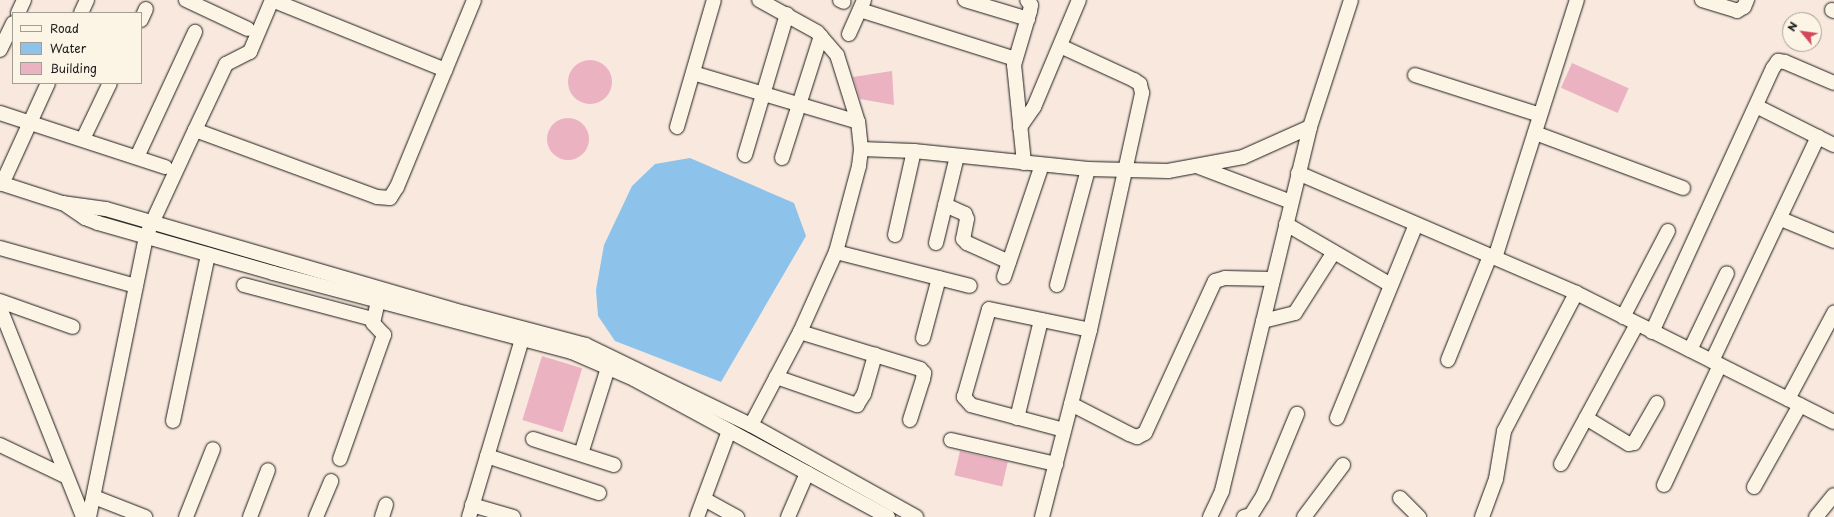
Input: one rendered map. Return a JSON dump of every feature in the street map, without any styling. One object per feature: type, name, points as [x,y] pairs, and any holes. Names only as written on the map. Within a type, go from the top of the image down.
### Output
[{"type":"street","points":[[18,12],[24,0]]},
{"type":"street","points":[[81,12],[87,0]]},
{"type":"street","points":[[186,0],[248,29]]},
{"type":"street","points":[[89,517],[146,236],[226,64],[250,52],[272,0],[445,70]]},
{"type":"street","points":[[196,130],[377,197],[390,198],[397,187],[474,0]]},
{"type":"street","points":[[676,127],[714,0]]},
{"type":"street","points":[[751,426],[800,332],[836,252],[859,166],[862,149],[858,122],[837,55],[821,36],[787,14],[759,0]]},
{"type":"street","points":[[965,0],[1028,19]]},
{"type":"street","points":[[1024,163],[1015,59],[1028,19],[1031,5],[1028,0]]},
{"type":"street","points":[[1020,127],[1034,107],[1079,0]]},
{"type":"street","points":[[1210,517],[1222,491],[1310,127],[1351,0]]},
{"type":"street","points":[[1448,360],[1492,257],[1577,0]]},
{"type":"street","points":[[1702,0],[1737,11],[1744,8],[1746,0]]},
{"type":"street","points":[[849,34],[862,5],[1015,59]]},
{"type":"street","points":[[745,155],[787,14]]},
{"type":"street","points":[[0,50],[12,25]]},
{"type":"street","points":[[137,157],[195,32]]},
{"type":"street","points":[[782,158],[821,36]]},
{"type":"street","points":[[1042,517],[1090,330],[1142,101],[1140,84],[1060,46]]},
{"type":"street","points":[[1652,332],[1778,61],[1834,84]]},
{"type":"street","points":[[693,74],[858,122]]},
{"type":"street","points":[[1415,75],[1540,115]]},
{"type":"street","points":[[48,84],[1,184],[62,203],[100,207],[465,313],[586,345],[751,426],[916,517]]},
{"type":"street","points":[[82,139],[110,84]]},
{"type":"street","points":[[1756,106],[1834,145]]},
{"type":"street","points":[[0,113],[165,167]]},
{"type":"street","points":[[862,149],[914,151],[1088,169],[1168,171],[1199,167],[1243,157],[1310,127]]},
{"type":"street","points":[[1534,133],[1683,188]]},
{"type":"street","points":[[1664,485],[1716,363],[1818,137]]},
{"type":"street","points":[[895,235],[914,151]]},
{"type":"street","points":[[936,243],[958,156]]},
{"type":"street","points":[[1004,277],[1042,165]]},
{"type":"street","points":[[1199,167],[1291,202]]},
{"type":"street","points":[[1057,285],[1088,169]]},
{"type":"street","points":[[1298,172],[1576,293],[1834,422]]},
{"type":"street","points":[[62,203],[91,220],[208,255],[572,352],[608,368],[729,431],[888,517]]},
{"type":"street","points":[[945,205],[965,214],[967,219],[963,239],[967,243],[1009,262]]},
{"type":"street","points":[[1781,219],[1834,241]]},
{"type":"street","points":[[1286,224],[1391,285]]},
{"type":"street","points":[[1337,418],[1416,224]]},
{"type":"street","points":[[1623,317],[1668,231]]},
{"type":"street","points":[[0,248],[136,286]]},
{"type":"street","points":[[836,252],[970,286]]},
{"type":"street","points":[[1262,321],[1295,313],[1334,252]]},
{"type":"street","points":[[173,421],[208,255]]},
{"type":"street","points":[[1690,350],[1727,273]]},
{"type":"street","points":[[923,338],[939,278]]},
{"type":"street","points":[[1071,404],[1137,437],[1145,433],[1215,281],[1225,278],[1273,279]]},
{"type":"street","points":[[244,285],[373,319]]},
{"type":"street","points":[[1482,517],[1496,479],[1504,431],[1576,293]]},
{"type":"street","points":[[0,301],[72,327]]},
{"type":"street","points":[[340,459],[384,335],[373,323],[378,301]]},
{"type":"street","points":[[1064,430],[971,405],[964,397],[989,308],[1090,330]]},
{"type":"street","points":[[1754,487],[1834,313]]},
{"type":"street","points":[[1,314],[65,476],[83,517]]},
{"type":"street","points":[[1017,418],[1041,320]]},
{"type":"street","points":[[1561,464],[1637,324]]},
{"type":"street","points":[[800,332],[920,369],[924,373],[910,420]]},
{"type":"street","points":[[513,517],[470,511],[522,339]]},
{"type":"street","points":[[776,377],[857,405],[864,394],[874,355]]},
{"type":"street","points":[[581,454],[608,368]]},
{"type":"street","points":[[1586,418],[1629,444],[1634,443],[1657,403]]},
{"type":"street","points":[[1244,517],[1251,515],[1263,496],[1297,414]]},
{"type":"street","points":[[697,517],[729,431]]},
{"type":"street","points":[[533,440],[614,465]]},
{"type":"street","points":[[951,440],[1056,464]]},
{"type":"street","points":[[0,446],[65,476]]},
{"type":"street","points":[[186,517],[213,449]]},
{"type":"street","points":[[487,456],[599,493]]},
{"type":"street","points":[[1304,517],[1343,465]]},
{"type":"street","points":[[250,517],[268,470]]},
{"type":"street","points":[[788,517],[807,473]]},
{"type":"street","points":[[316,517],[331,481]]},
{"type":"street","points":[[1816,517],[1834,495]]},
{"type":"street","points":[[94,497],[145,517]]},
{"type":"street","points":[[704,498],[737,517]]},
{"type":"street","points":[[1400,498],[1419,517]]},
{"type":"water","points":[[690,158],[794,203],[806,236],[721,382],[615,341],[598,316],[596,290],[604,245],[632,186],[655,164]]},
{"type":"building","points":[[590,60],[602,64],[608,70],[612,82],[608,94],[602,100],[590,104],[578,100],[572,94],[568,82],[572,70],[578,64]]},
{"type":"building","points":[[1572,63],[1629,88],[1618,113],[1561,88]]},
{"type":"building","points":[[892,71],[894,105],[860,99],[853,77]]},
{"type":"building","points":[[564,118],[572,118],[580,121],[586,127],[589,139],[586,151],[580,157],[572,160],[564,160],[556,157],[550,151],[547,143],[547,135],[550,127],[556,121]]},
{"type":"building","points":[[542,356],[582,368],[563,432],[522,420]]},
{"type":"building","points":[[960,451],[1008,462],[1002,486],[954,475]]}]
